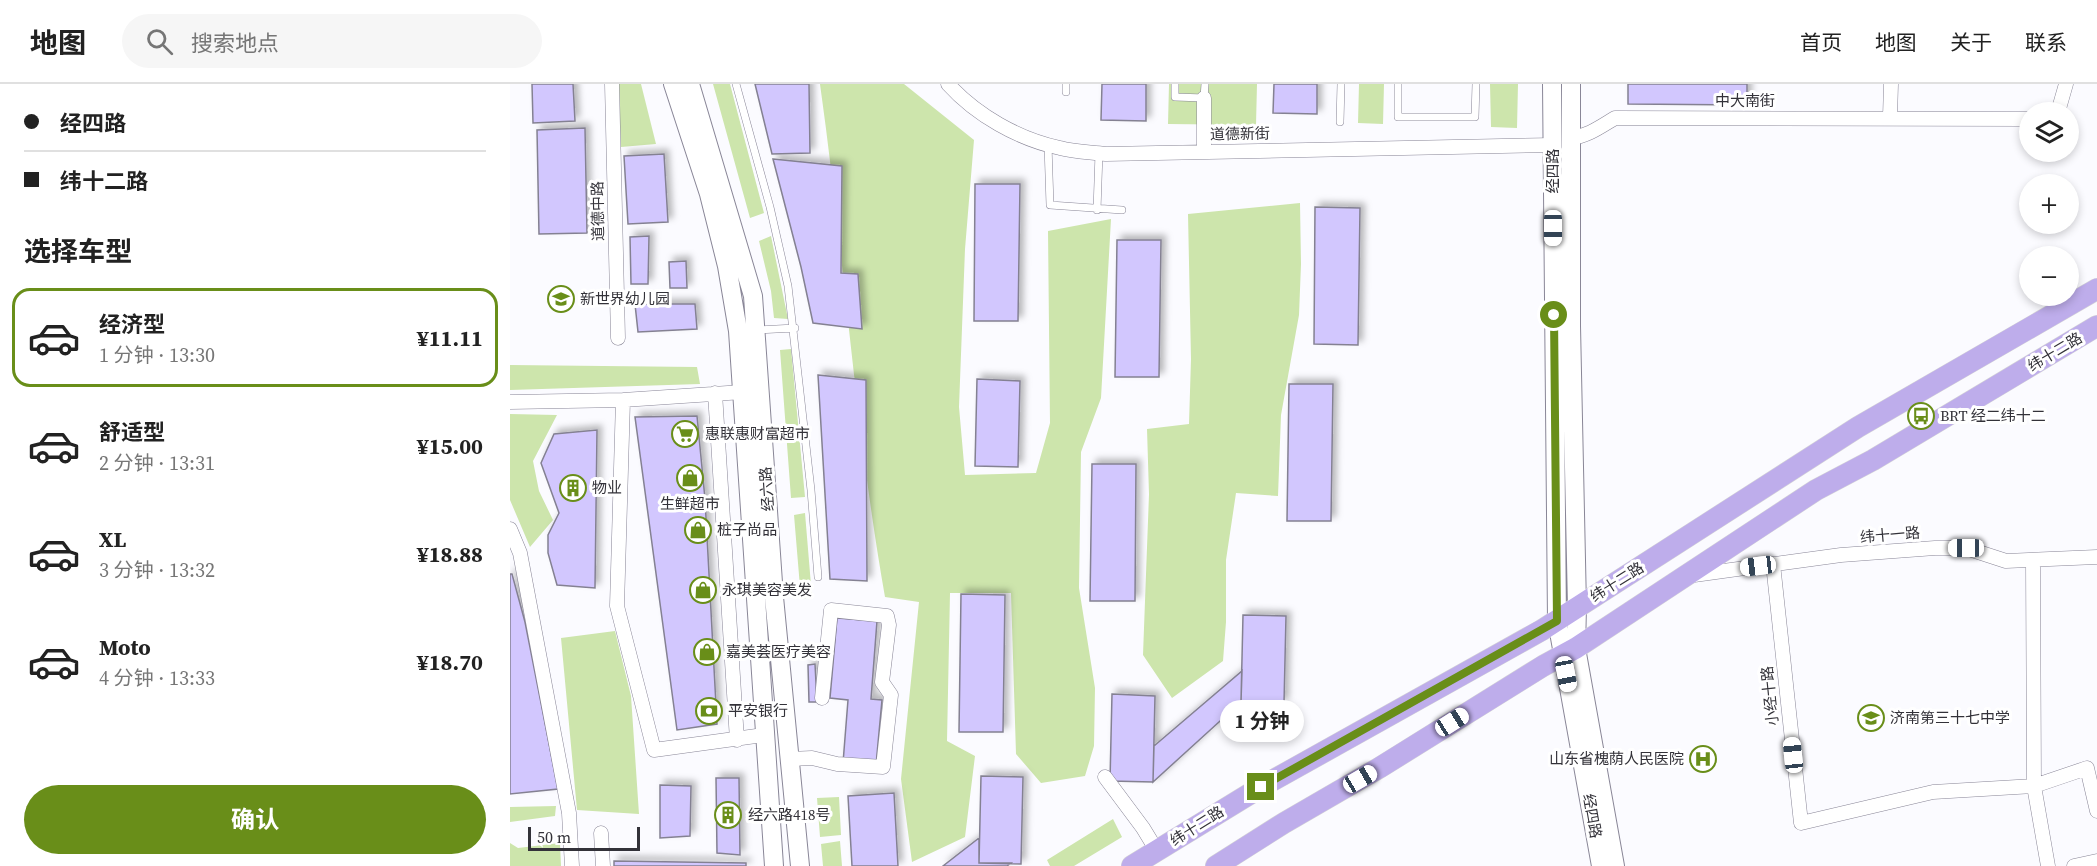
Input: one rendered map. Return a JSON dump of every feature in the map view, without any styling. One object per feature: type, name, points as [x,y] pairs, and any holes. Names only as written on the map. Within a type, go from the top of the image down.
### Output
[{"type":"main road","name":"经六路","points":[[673,84],[709,194],[727,266],[738,331],[774,866]]},
{"type":"main road","name":"经六路","points":[[690,84],[753,296],[774,597],[800,866]]},
{"type":"main road","name":"经四路","points":[[1552,84],[1557,621],[1569,652],[1615,866]]},
{"type":"main road","name":"经四路","points":[[1571,84],[1571,326],[1577,607],[1569,652],[1601,866]]},
{"type":"main road","name":"纬十二路","points":[[1132,866],[1261,787],[1557,621],[1858,427],[2097,289]]},
{"type":"main road","name":"纬十二路","points":[[1216,866],[1569,652],[1816,490],[1873,460],[2097,326]]},
{"type":"street","name":"道德中路","points":[[612,84],[618,338]]},
{"type":"street","name":"道德新街","points":[[948,84],[959,97],[1010,132],[1060,148],[1099,153],[1553,145]]},
{"type":"street","points":[[1890,117],[1891,84]]},
{"type":"street","points":[[2061,102],[2066,84]]},
{"type":"street","points":[[1204,91],[1204,151]]},
{"type":"street","name":"中大南街","points":[[1571,138],[1584,136],[1615,118],[2019,119]]},
{"type":"street","points":[[510,402],[622,400],[743,392]]},
{"type":"street","points":[[715,393],[737,740]]},
{"type":"street","points":[[622,400],[617,606],[654,750],[764,735]]},
{"type":"street","points":[[510,529],[520,553],[569,813],[572,866]]},
{"type":"street","name":"纬十一路","points":[[1686,576],[1841,555],[1935,548],[1966,548],[2006,561],[2097,557]]},
{"type":"street","points":[[2033,560],[2034,786],[2048,866]]},
{"type":"street","name":"小经十路","points":[[1773,564],[1801,823],[1933,792],[2034,786]]},
{"type":"street","points":[[790,759],[812,758],[837,764],[883,767],[891,695],[882,682],[889,625],[887,616],[831,610],[822,698]]},
{"type":"street","points":[[2034,786],[2087,768],[2097,811]]},
{"type":"street","points":[[1105,777],[1157,851]]},
{"type":"street","points":[[601,833],[603,866]]},
{"type":"street","points":[[2074,866],[2097,861]]},
{"type":"lane","points":[[736,84],[770,207],[796,328],[818,577]]},
{"type":"lane","points":[[1175,84],[1175,97],[1204,91]]},
{"type":"lane","points":[[1340,122],[1341,84]]},
{"type":"lane","points":[[1398,84],[1398,117],[1474,117],[1476,84]]},
{"type":"lane","points":[[1048,144],[1050,205],[1122,210]]},
{"type":"lane","points":[[1097,210],[1099,153]]},
{"type":"lane","points":[[756,330],[796,328]]},
{"type":"green space","points":[[618,84],[641,84],[656,144],[621,147]]},
{"type":"green space","points":[[713,84],[730,84],[764,213],[750,218]]},
{"type":"green space","points":[[820,84],[904,84],[974,140],[965,249],[959,407],[965,475],[1036,473],[1050,423],[1048,231],[1111,219],[1101,398],[1081,452],[1079,588],[1095,688],[1094,746],[1085,776],[1041,783],[1016,754],[1011,593],[950,593],[947,741],[975,756],[965,837],[912,862],[901,779],[919,602],[885,597],[866,469]]},
{"type":"green space","points":[[1169,84],[1257,84],[1256,125],[1168,124]]},
{"type":"green space","points":[[1359,84],[1384,84],[1383,124],[1358,123]]},
{"type":"green space","points":[[1490,84],[1518,84],[1517,128],[1491,127]]},
{"type":"green space","points":[[1300,203],[1299,315],[1281,415],[1278,496],[1236,493],[1226,560],[1226,622],[1223,661],[1172,698],[1143,655],[1149,494],[1147,429],[1189,424],[1191,359],[1188,214]]},
{"type":"green space","points":[[771,236],[788,319],[774,318],[771,291],[759,241]]},
{"type":"green space","points":[[791,349],[805,497],[791,498],[780,350]]},
{"type":"green space","points":[[510,365],[697,367],[700,384],[510,390]]},
{"type":"green space","points":[[510,414],[557,415],[533,461],[539,491],[553,520],[530,547],[510,500]]},
{"type":"green space","points":[[805,513],[812,597],[801,599],[794,515]]},
{"type":"green space","points":[[615,631],[631,696],[639,814],[577,810],[561,638]]},
{"type":"green space","points":[[839,797],[841,835],[820,837],[817,798]]},
{"type":"green space","points":[[556,806],[555,816],[510,822],[510,807]]},
{"type":"green space","points":[[1113,819],[1122,837],[1074,866],[1050,866],[1047,860]]},
{"type":"green space","points":[[840,841],[842,866],[823,866],[821,844]]},
{"type":"green space","points":[[510,843],[518,848],[560,843],[561,866],[510,866]]},
{"type":"building","points":[[532,84],[573,84],[575,121],[533,123]]},
{"type":"building","points":[[755,84],[809,84],[810,153],[772,154]]},
{"type":"building","points":[[1102,84],[1146,84],[1146,121],[1101,120]]},
{"type":"building","points":[[1274,84],[1317,84],[1317,114],[1273,113]]},
{"type":"building","points":[[1628,84],[1747,84],[1747,105],[1628,104]]},
{"type":"building","points":[[585,128],[587,233],[539,234],[537,130]]},
{"type":"building","points":[[664,154],[668,222],[628,224],[624,156]]},
{"type":"building","points":[[773,159],[842,166],[841,273],[858,274],[862,329],[813,323]]},
{"type":"building","points":[[975,184],[1020,184],[1018,321],[974,321]]},
{"type":"building","points":[[1315,207],[1360,208],[1358,345],[1314,344]]},
{"type":"building","points":[[649,236],[648,284],[631,284],[630,237]]},
{"type":"building","points":[[1117,240],[1161,240],[1159,377],[1115,377]]},
{"type":"building","points":[[686,261],[687,288],[670,288],[669,262]]},
{"type":"building","points":[[635,304],[695,304],[697,329],[638,332]]},
{"type":"building","points":[[818,375],[866,380],[867,581],[830,579]]},
{"type":"building","points":[[977,379],[1020,381],[1018,467],[975,466]]},
{"type":"building","points":[[1289,384],[1333,384],[1331,521],[1287,521]]},
{"type":"building","points":[[697,416],[705,499],[717,724],[677,730],[635,417]]},
{"type":"building","name":"物业","points":[[597,430],[595,588],[557,585],[548,553],[548,535],[559,513],[541,463],[554,434]]},
{"type":"building","points":[[1092,464],[1136,464],[1135,601],[1090,601]]},
{"type":"building","points":[[510,574],[512,574],[525,622],[558,789],[510,794]]},
{"type":"building","points":[[961,594],[1005,595],[1003,732],[959,732]]},
{"type":"building","points":[[1243,615],[1286,616],[1284,703],[1241,702]]},
{"type":"building","points":[[837,618],[877,621],[871,699],[882,700],[876,765],[843,763],[848,700],[830,698]]},
{"type":"building","points":[[815,664],[817,702],[809,702],[808,665]]},
{"type":"building","points":[[1242,671],[1241,702],[1153,782],[1154,746]]},
{"type":"building","points":[[1112,694],[1155,696],[1153,782],[1110,781]]},
{"type":"building","points":[[981,776],[1023,777],[1021,864],[979,863]]},
{"type":"building","name":"经六路418号","points":[[716,778],[739,778],[740,855],[717,853]]},
{"type":"building","points":[[660,785],[691,786],[690,836],[660,838]]},
{"type":"building","points":[[894,793],[898,866],[852,866],[848,796]]},
{"type":"building","points":[[979,838],[979,863],[1011,863],[1007,866],[943,866]]},
{"type":"building","points":[[614,861],[746,863],[746,866],[614,866]]},
{"type":"place","name":"新世界幼儿园","points":[[561,299]]},
{"type":"place","name":"BRT 经二纬十二","points":[[1921,416]]},
{"type":"place","name":"惠联惠财富超市","points":[[685,434]]},
{"type":"place","name":"生鲜超市","points":[[690,478]]},
{"type":"place","name":"物业","points":[[573,488]]},
{"type":"place","name":"桩子尚品","points":[[698,530]]},
{"type":"place","name":"永琪美容美发","points":[[703,590]]},
{"type":"place","name":"嘉美荟医疗美容","points":[[707,652]]},
{"type":"place","name":"平安银行","points":[[709,711]]},
{"type":"place","name":"济南第三十七中学","points":[[1871,718]]},
{"type":"place","name":"山东省槐荫人民医院","points":[[1703,759]]},
{"type":"place","name":"经六路418号","points":[[728,815]]},
{"type":"route","points":[[1261,787],[1557,621],[1554,315]]}]
